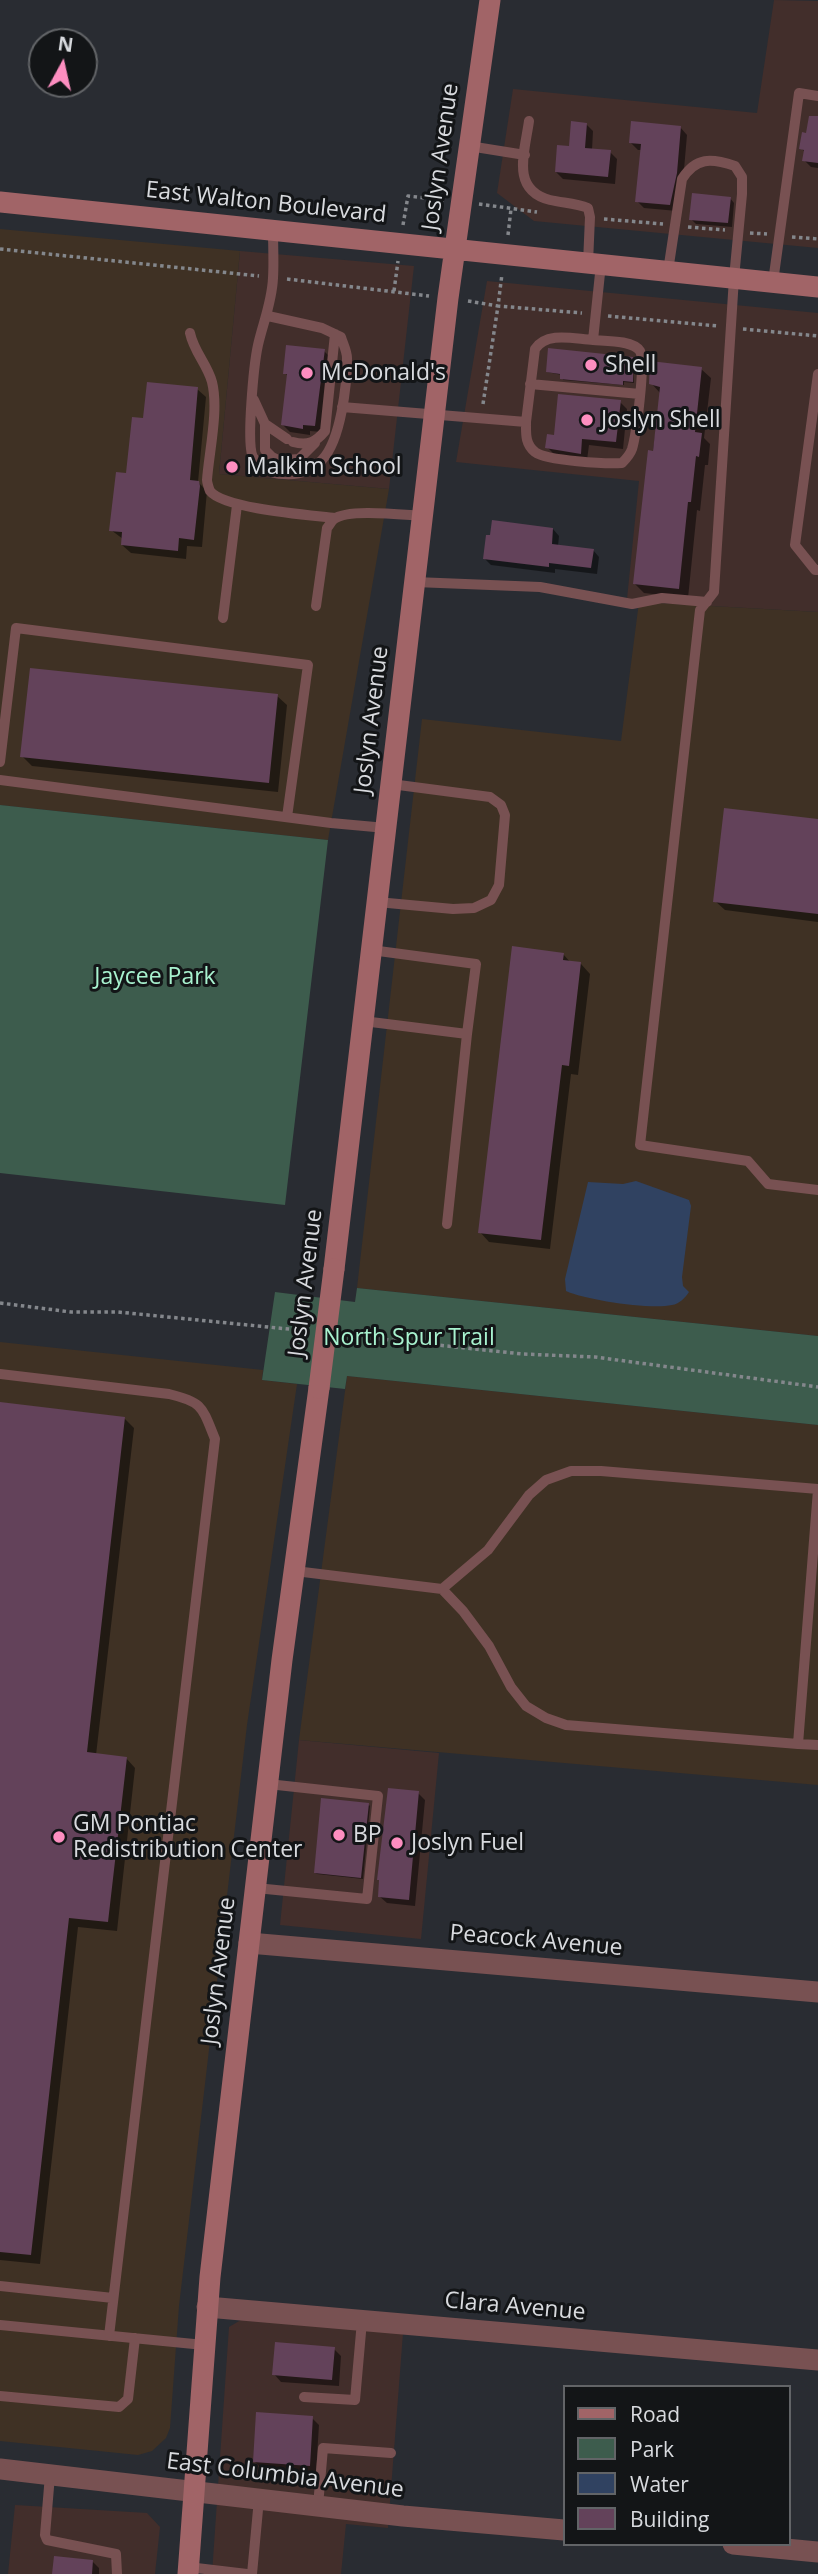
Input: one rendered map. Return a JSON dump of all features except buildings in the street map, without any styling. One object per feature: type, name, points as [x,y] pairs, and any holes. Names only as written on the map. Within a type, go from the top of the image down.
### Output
[{"type":"main road","name":"Joslyn Avenue","points":[[188,2571],[207,2307],[249,1943],[334,1269],[454,249],[490,0]]},
{"type":"main road","name":"East Walton Boulevard","points":[[0,202],[818,287]]},
{"type":"street","name":"Peacock Avenue","points":[[249,1943],[818,1992]]},
{"type":"street","name":"Clara Avenue","points":[[207,2307],[818,2360]]},
{"type":"street","name":"East Columbia Avenue","points":[[0,2469],[318,2506],[562,2530]]},
{"type":"street","points":[[754,2546],[818,2552]]},
{"type":"lane","points":[[773,282],[799,93],[818,96]]},
{"type":"lane","points":[[529,121],[523,173],[526,185],[537,195],[588,208],[594,264],[593,340]]},
{"type":"lane","points":[[469,146],[525,155]]},
{"type":"lane","points":[[668,271],[681,179],[688,169],[700,161],[723,162],[735,166],[742,177],[733,278],[714,592],[700,611],[640,1145],[748,1160],[768,1184],[818,1190]]},
{"type":"lane","points":[[268,316],[322,328],[335,334],[341,337],[347,355],[342,407],[332,445],[324,459],[300,474],[265,470],[252,455],[250,430],[258,346],[268,316],[273,278],[273,230]]},
{"type":"lane","points":[[190,333],[197,355],[208,369],[215,395],[207,480],[209,491],[237,505],[335,518],[348,514],[371,513],[423,516]]},
{"type":"lane","points":[[253,398],[265,424],[265,450],[272,457],[283,460],[299,459],[325,431],[335,334]]},
{"type":"lane","points":[[541,340],[593,340],[633,345],[640,351],[643,361],[633,448],[622,463],[609,464],[545,457],[535,452],[526,440],[530,384],[535,349],[541,340]]},
{"type":"lane","points":[[818,374],[795,545],[815,570],[818,570]]},
{"type":"lane","points":[[530,384],[640,394]]},
{"type":"lane","points":[[342,407],[526,422]]},
{"type":"lane","points":[[265,424],[290,440],[302,444],[316,442]]},
{"type":"lane","points":[[223,618],[237,505]]},
{"type":"lane","points":[[316,606],[327,528],[335,518]]},
{"type":"lane","points":[[415,582],[540,587],[632,604],[662,598],[707,602]]},
{"type":"lane","points":[[0,762],[16,628],[308,664],[287,817]]},
{"type":"lane","points":[[0,780],[386,828]]},
{"type":"lane","points":[[377,902],[453,909],[474,908],[491,900],[499,885],[505,815],[501,805],[490,797],[391,783]]},
{"type":"lane","points":[[372,950],[476,964],[447,1224]]},
{"type":"lane","points":[[363,1021],[467,1034]]},
{"type":"lane","points":[[0,1374],[169,1394],[193,1400],[205,1414],[215,1438],[109,2336]]},
{"type":"lane","points":[[442,1589],[488,1550],[529,1495],[546,1480],[571,1471],[601,1471],[818,1489],[798,1744]]},
{"type":"lane","points":[[295,1571],[442,1589],[463,1611],[489,1646],[511,1687],[526,1706],[546,1718],[566,1725],[818,1745]]},
{"type":"lane","points":[[256,1888],[368,1899],[378,1796],[268,1784]]},
{"type":"lane","points":[[0,2286],[113,2298]]},
{"type":"lane","points":[[304,2398],[355,2400],[362,2320]]},
{"type":"lane","points":[[0,2325],[204,2345]]},
{"type":"lane","points":[[0,2396],[119,2407],[128,2399],[135,2338]]},
{"type":"lane","points":[[318,2506],[323,2448],[391,2453]]},
{"type":"lane","points":[[50,2475],[45,2535],[47,2540],[117,2554],[117,2574]]},
{"type":"lane","points":[[188,2571],[250,2574],[259,2499]]},
{"type":"path","points":[[0,249],[448,299]]},
{"type":"path","points":[[0,1303],[71,1312],[118,1312],[316,1332]]},
{"type":"path","points":[[343,1335],[522,1353],[595,1357],[818,1387]]},
{"type":"shaded area","points":[[774,0],[818,1],[818,248],[534,221],[497,193],[513,89],[757,113]]},
{"type":"shaded area","points":[[0,229],[240,251],[219,474],[389,489],[328,840],[0,805]]},
{"type":"shaded area","points":[[240,251],[414,266],[389,489],[219,474]]},
{"type":"shaded area","points":[[487,281],[818,313],[818,612],[639,602],[627,599],[639,481],[456,462]]},
{"type":"shaded area","points":[[639,602],[818,612],[818,1336],[357,1288],[422,719],[621,741]]},
{"type":"shaded area","points":[[0,1342],[263,1370],[262,1380],[297,1384],[247,1725],[179,2306],[170,2428],[166,2438],[152,2451],[138,2455],[0,2441]]},
{"type":"shaded area","points":[[347,1376],[818,1425],[818,1785],[299,1740]]},
{"type":"shaded area","points":[[299,1740],[439,1753],[421,1939],[280,1925]]},
{"type":"shaded area","points":[[246,2317],[403,2333],[388,2528],[346,2524],[341,2574],[212,2574],[229,2327]]},
{"type":"shaded area","points":[[15,2505],[147,2513],[160,2527],[155,2574],[8,2574]]},
{"type":"green space","name":"Jaycee Park","points":[[0,805],[328,840],[285,1205],[0,1173]]},
{"type":"green space","name":"North Spur Trail","points":[[357,1288],[818,1336],[818,1425],[347,1376],[345,1389],[262,1380],[275,1292],[355,1302]]},
{"type":"water","points":[[636,1181],[689,1200],[691,1206],[682,1277],[683,1286],[689,1292],[675,1304],[649,1306],[603,1301],[566,1291],[565,1279],[588,1182],[623,1184]]},
{"type":"place","name":"Shell","points":[[591,365]]},
{"type":"place","name":"McDonald's","points":[[307,373]]},
{"type":"place","name":"Joslyn Shell","points":[[587,420]]},
{"type":"place","name":"Malkim School","points":[[232,467]]},
{"type":"place","name":"BP","points":[[339,1835]]},
{"type":"place","name":"GM Pontiac Redistribution Center","points":[[59,1837]]},
{"type":"place","name":"Joslyn Fuel","points":[[397,1843]]}]
